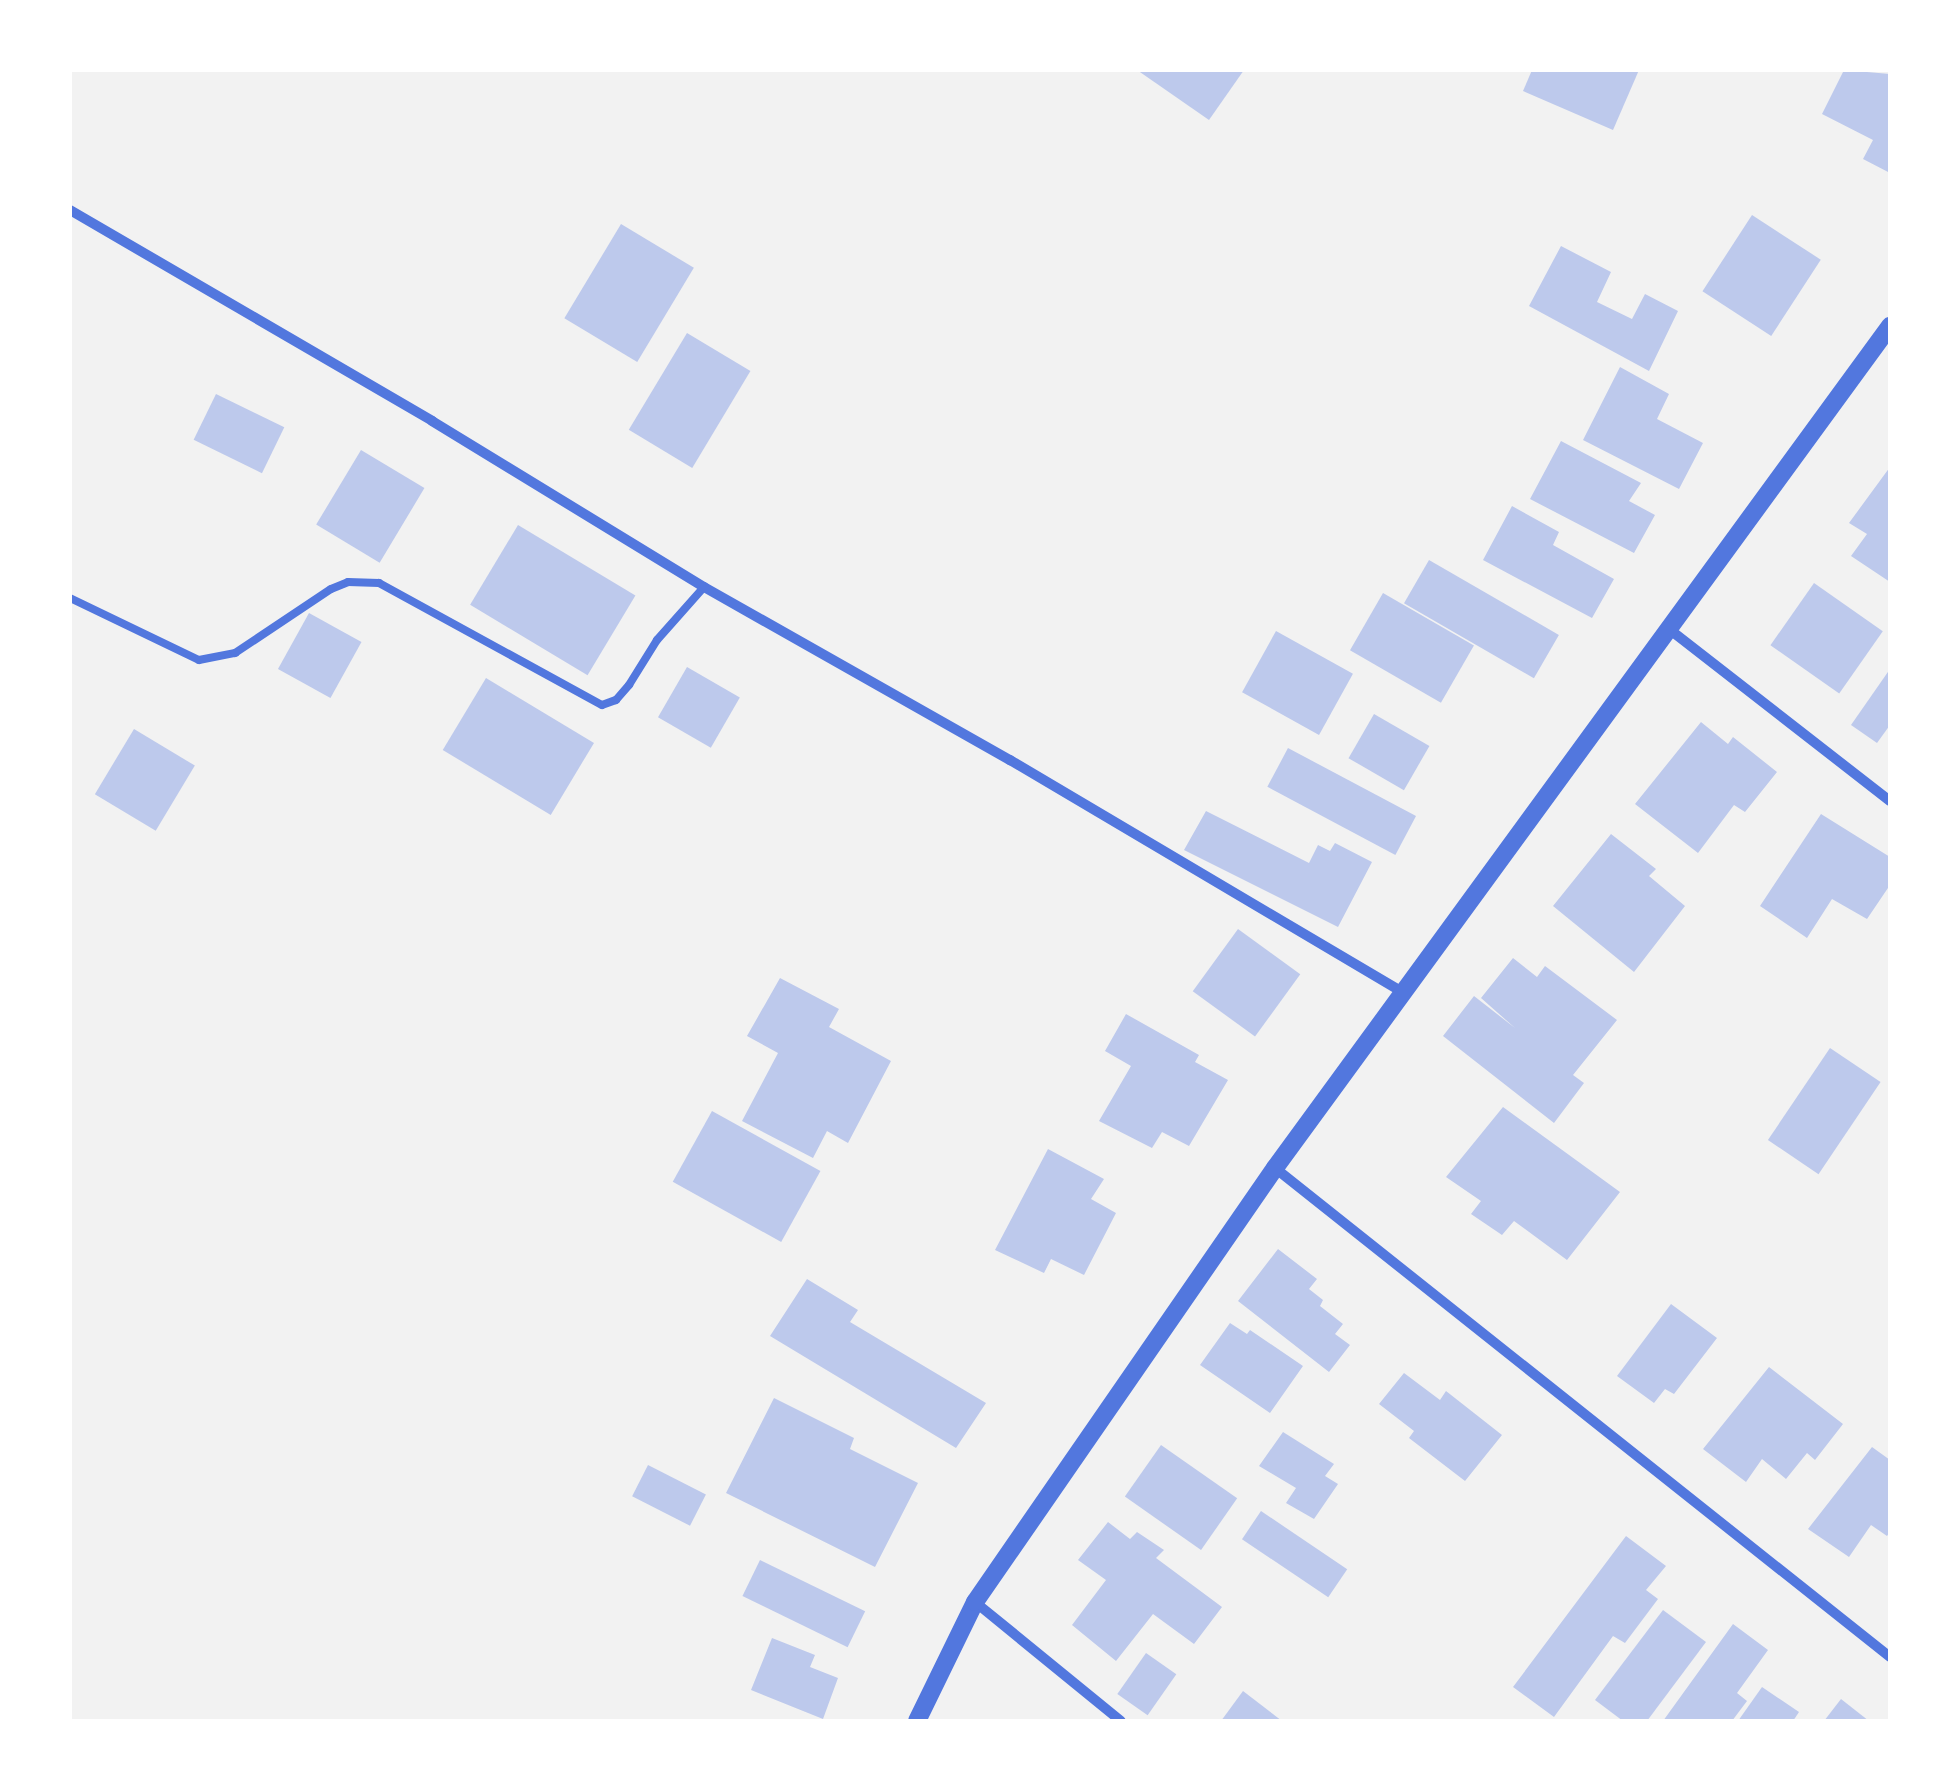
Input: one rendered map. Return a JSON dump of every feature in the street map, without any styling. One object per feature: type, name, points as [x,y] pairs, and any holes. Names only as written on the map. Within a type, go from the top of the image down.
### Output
[{"type":"street","points":[[70,210],[432,421],[704,588],[1010,760],[1405,994]]},
{"type":"street","points":[[917,1721],[975,1602],[1275,1168],[1890,326]]},
{"type":"street","points":[[1669,629],[1890,801]]},
{"type":"street","points":[[1275,1168],[1890,1657]]},
{"type":"street","points":[[975,1602],[1121,1721]]},
{"type":"lane","points":[[70,598],[199,660],[235,653],[331,589],[348,582],[379,583],[602,706],[616,700],[629,685],[668,626],[704,588]]},
{"type":"building","points":[[1137,70],[1244,70],[1209,120]]},
{"type":"building","points":[[1532,70],[1639,70],[1613,130],[1523,91]]},
{"type":"building","points":[[1844,70],[1890,74],[1890,173],[1863,159],[1873,140],[1822,114]]},
{"type":"building","points":[[1752,215],[1821,260],[1771,336],[1702,291]]},
{"type":"building","points":[[621,224],[694,268],[637,362],[564,318]]},
{"type":"building","points":[[1561,246],[1611,272],[1597,302],[1632,319],[1645,294],[1678,311],[1649,371],[1529,306]]},
{"type":"building","points":[[687,333],[750,371],[692,468],[629,430]]},
{"type":"building","points":[[1620,367],[1669,394],[1657,419],[1703,443],[1679,489],[1583,440]]},
{"type":"building","points":[[216,394],[284,427],[262,473],[194,440]]},
{"type":"building","points":[[1561,441],[1641,483],[1629,501],[1655,515],[1634,553],[1530,499]]},
{"type":"building","points":[[361,450],[424,488],[380,563],[316,525]]},
{"type":"building","points":[[1890,467],[1890,582],[1851,556],[1867,534],[1849,523]]},
{"type":"building","points":[[1512,506],[1559,532],[1553,545],[1614,579],[1592,618],[1483,560]]},
{"type":"building","points":[[518,525],[635,596],[588,675],[470,605]]},
{"type":"building","points":[[1429,560],[1559,635],[1534,678],[1404,603]]},
{"type":"building","points":[[1814,583],[1883,631],[1839,693],[1770,645]]},
{"type":"building","points":[[1383,593],[1474,645],[1441,703],[1350,650]]},
{"type":"building","points":[[309,613],[361,642],[330,698],[278,669]]},
{"type":"building","points":[[1276,631],[1353,674],[1319,735],[1242,692]]},
{"type":"building","points":[[687,667],[740,698],[711,748],[658,717]]},
{"type":"building","points":[[1890,669],[1890,725],[1877,743],[1851,725]]},
{"type":"building","points":[[486,678],[594,743],[551,815],[443,750]]},
{"type":"building","points":[[1374,714],[1429,746],[1404,790],[1348,758]]},
{"type":"building","points":[[1701,722],[1728,744],[1733,737],[1777,772],[1745,812],[1734,805],[1698,853],[1635,804]]},
{"type":"building","points":[[134,729],[195,766],[156,831],[95,794]]},
{"type":"building","points":[[1288,748],[1416,816],[1395,855],[1267,787]]},
{"type":"building","points":[[1206,811],[1309,863],[1318,845],[1330,851],[1335,843],[1372,862],[1338,927],[1184,850]]},
{"type":"building","points":[[1821,814],[1890,857],[1890,885],[1867,919],[1832,899],[1807,938],[1760,906]]},
{"type":"building","points":[[1611,834],[1656,869],[1649,876],[1685,906],[1634,972],[1553,906]]},
{"type":"building","points":[[1238,929],[1300,974],[1255,1037],[1193,991]]},
{"type":"building","points":[[1513,958],[1537,977],[1545,966],[1617,1020],[1573,1075],[1584,1083],[1554,1123],[1443,1036],[1474,996],[1515,1028],[1481,998]]},
{"type":"building","points":[[780,978],[839,1009],[829,1027],[891,1061],[848,1143],[827,1131],[813,1158],[742,1121],[778,1053],[747,1036]]},
{"type":"building","points":[[1126,1014],[1199,1055],[1195,1062],[1228,1080],[1189,1146],[1162,1132],[1152,1148],[1099,1121],[1131,1066],[1105,1051]]},
{"type":"building","points":[[1830,1048],[1881,1082],[1819,1174],[1768,1140]]},
{"type":"building","points":[[1503,1107],[1620,1192],[1567,1260],[1514,1221],[1502,1235],[1471,1214],[1481,1201],[1446,1177]]},
{"type":"building","points":[[712,1111],[820,1171],[781,1242],[673,1182]]},
{"type":"building","points":[[1048,1149],[1104,1179],[1091,1199],[1116,1213],[1084,1275],[1051,1259],[1044,1273],[995,1250]]},
{"type":"building","points":[[1278,1249],[1317,1279],[1309,1289],[1323,1300],[1320,1306],[1343,1324],[1335,1334],[1350,1345],[1329,1372],[1238,1301]]},
{"type":"building","points":[[807,1279],[858,1310],[850,1322],[986,1403],[956,1448],[770,1336]]},
{"type":"building","points":[[1671,1304],[1717,1338],[1674,1394],[1665,1389],[1654,1403],[1617,1376]]},
{"type":"building","points":[[1230,1323],[1247,1334],[1250,1330],[1303,1366],[1270,1413],[1200,1365]]},
{"type":"building","points":[[1769,1367],[1843,1424],[1815,1460],[1807,1453],[1786,1479],[1762,1459],[1746,1482],[1703,1449]]},
{"type":"building","points":[[1404,1373],[1440,1400],[1446,1391],[1502,1435],[1465,1481],[1409,1438],[1414,1431],[1379,1404]]},
{"type":"building","points":[[774,1398],[854,1438],[850,1449],[918,1483],[875,1567],[726,1493]]},
{"type":"building","points":[[1283,1432],[1334,1464],[1325,1476],[1338,1484],[1314,1519],[1286,1503],[1296,1488],[1259,1466]]},
{"type":"building","points":[[1161,1445],[1237,1498],[1201,1550],[1125,1497]]},
{"type":"building","points":[[1872,1447],[1890,1460],[1890,1532],[1887,1536],[1871,1525],[1849,1557],[1808,1529]]},
{"type":"building","points":[[648,1465],[706,1495],[690,1526],[632,1496]]},
{"type":"building","points":[[1261,1511],[1347,1569],[1328,1597],[1242,1539]]},
{"type":"building","points":[[1108,1522],[1130,1539],[1137,1532],[1164,1550],[1156,1558],[1222,1607],[1194,1644],[1153,1614],[1116,1661],[1072,1625],[1106,1580],[1078,1560]]},
{"type":"building","points":[[1626,1536],[1666,1566],[1646,1590],[1658,1599],[1625,1643],[1613,1636],[1554,1717],[1513,1687]]},
{"type":"building","points":[[760,1560],[865,1611],[848,1647],[742,1596]]},
{"type":"building","points":[[1663,1610],[1706,1642],[1647,1721],[1623,1721],[1595,1700]]},
{"type":"building","points":[[1733,1624],[1768,1650],[1737,1693],[1747,1701],[1732,1721],[1663,1721]]},
{"type":"building","points":[[772,1638],[815,1655],[810,1667],[838,1678],[823,1719],[751,1690]]},
{"type":"building","points":[[1146,1653],[1176,1674],[1148,1715],[1117,1694]]},
{"type":"building","points":[[1762,1687],[1799,1712],[1793,1721],[1738,1721]]},
{"type":"building","points":[[1243,1691],[1282,1721],[1221,1721]]},
{"type":"building","points":[[1841,1699],[1869,1721],[1824,1721]]}]
